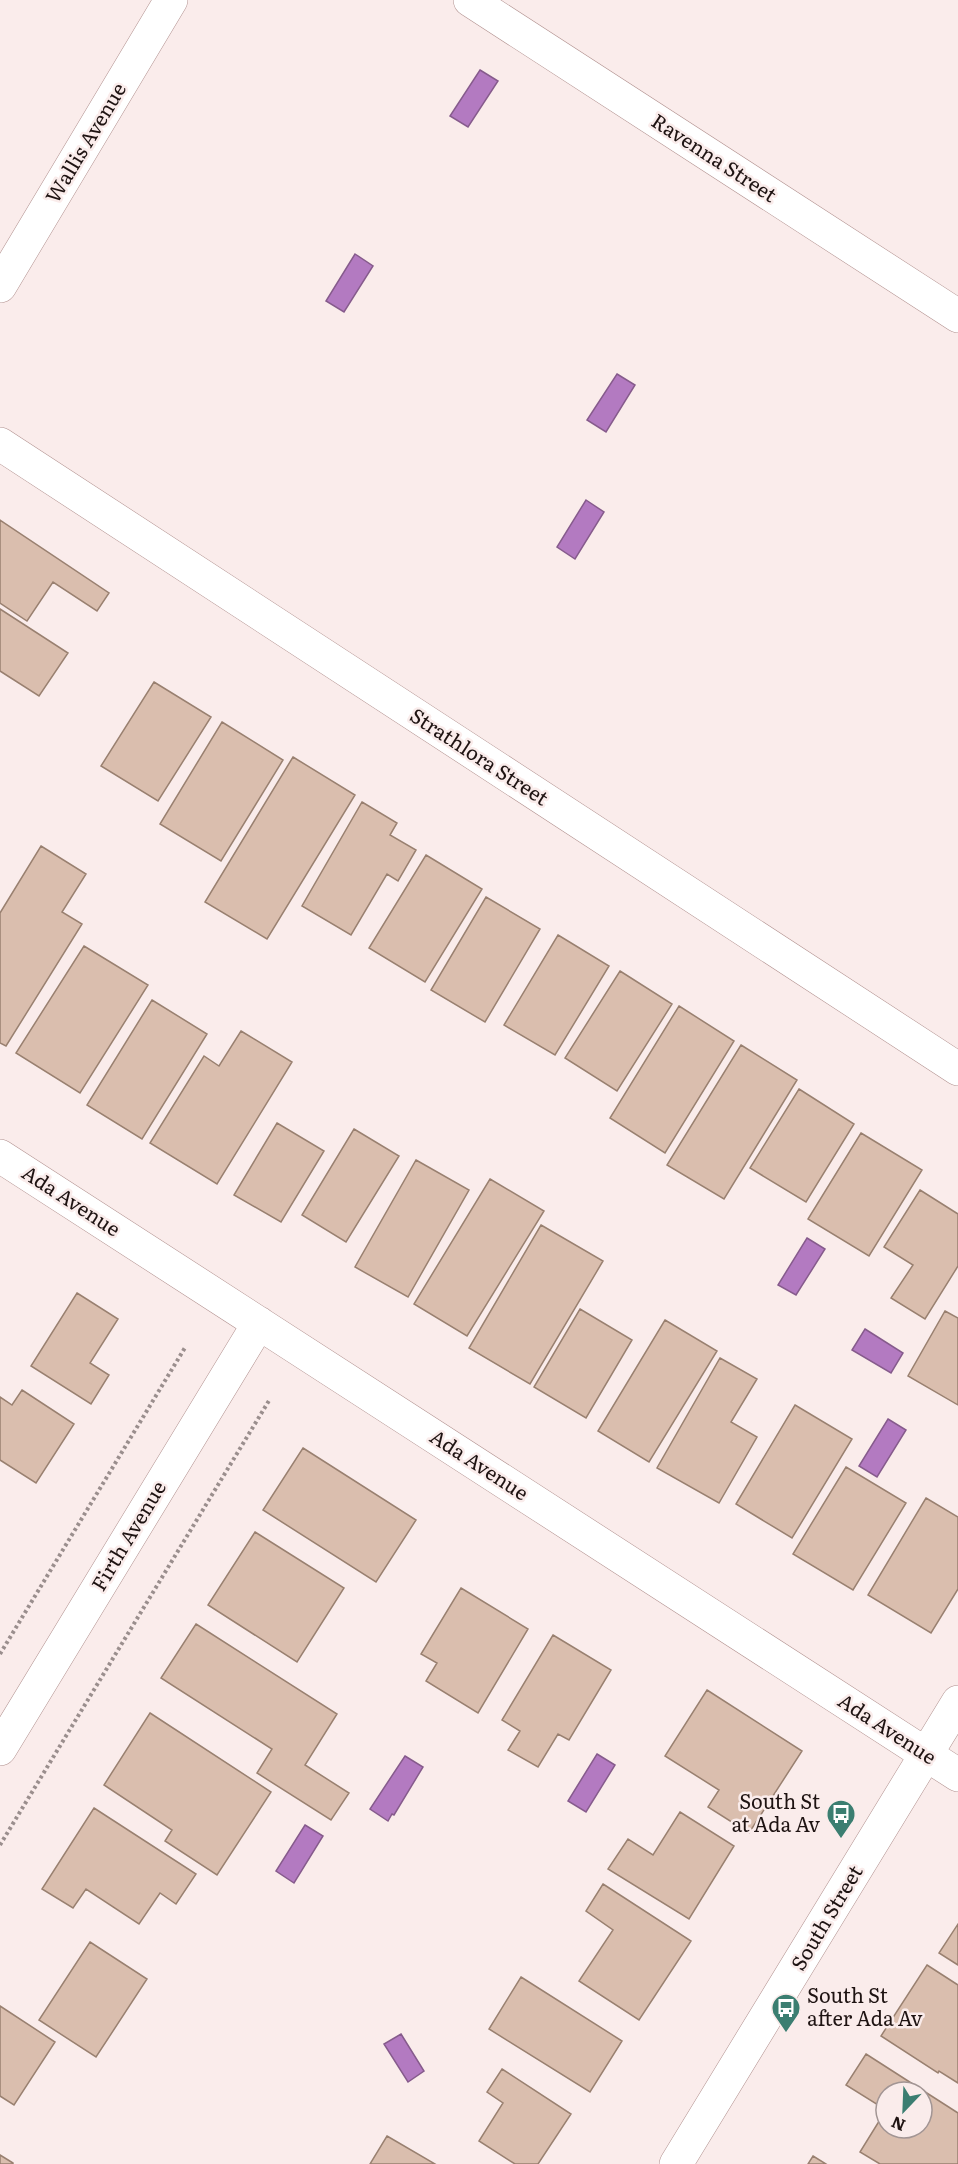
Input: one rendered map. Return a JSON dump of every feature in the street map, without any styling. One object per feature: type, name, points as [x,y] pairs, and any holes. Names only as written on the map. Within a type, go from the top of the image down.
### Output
[{"type":"street","name":"Wallis Avenue","points":[[0,286],[171,0]]},
{"type":"street","name":"Ravenna Street","points":[[470,0],[958,316]]},
{"type":"street","name":"Strathlora Street","points":[[0,444],[958,1069]]},
{"type":"street","name":"Ada Avenue","points":[[0,1156],[958,1775]]},
{"type":"street","name":"Firth Avenue","points":[[0,1749],[259,1323]]},
{"type":"street","name":"South Street","points":[[676,2164],[958,1702]]},
{"type":"path","points":[[0,1654],[186,1346]]},
{"type":"path","points":[[0,1845],[270,1399]]},
{"type":"shaded area","points":[[480,70],[498,81],[468,127],[450,116]]},
{"type":"shaded area","points":[[355,254],[373,266],[344,312],[326,301]]},
{"type":"shaded area","points":[[617,374],[635,385],[606,432],[587,420]]},
{"type":"shaded area","points":[[586,500],[604,512],[575,559],[557,547]]},
{"type":"shaded area","points":[[807,1238],[825,1249],[796,1295],[778,1285]]},
{"type":"shaded area","points":[[865,1329],[903,1353],[891,1373],[852,1350]]},
{"type":"shaded area","points":[[888,1419],[906,1430],[877,1477],[859,1466]]},
{"type":"shaded area","points":[[597,1754],[615,1765],[586,1812],[568,1801]]},
{"type":"shaded area","points":[[405,1756],[423,1767],[388,1821],[370,1809]]},
{"type":"shaded area","points":[[305,1825],[323,1836],[294,1883],[276,1871]]},
{"type":"shaded area","points":[[401,2034],[424,2071],[408,2082],[384,2044]]},
{"type":"building","points":[[0,520],[109,593],[97,611],[53,582],[27,621],[0,603]]},
{"type":"building","points":[[0,609],[68,653],[39,696],[0,671]]},
{"type":"building","points":[[154,682],[211,717],[158,801],[101,766]]},
{"type":"building","points":[[222,722],[283,760],[221,861],[160,824]]},
{"type":"building","points":[[293,757],[355,795],[267,939],[205,902]]},
{"type":"building","points":[[362,802],[397,823],[390,835],[416,850],[398,881],[387,874],[351,935],[302,906]]},
{"type":"building","points":[[41,846],[86,874],[62,912],[82,924],[6,1046],[0,1043],[0,913]]},
{"type":"building","points":[[426,855],[482,889],[425,982],[369,948]]},
{"type":"building","points":[[486,897],[540,929],[485,1022],[431,990]]},
{"type":"building","points":[[558,935],[609,966],[555,1055],[504,1025]]},
{"type":"building","points":[[84,946],[148,985],[80,1093],[16,1053]]},
{"type":"building","points":[[620,971],[672,1004],[617,1091],[565,1058]]},
{"type":"building","points":[[152,1000],[207,1034],[142,1139],[87,1105]]},
{"type":"building","points":[[679,1006],[734,1041],[665,1153],[610,1118]]},
{"type":"building","points":[[241,1031],[292,1062],[217,1184],[150,1143],[204,1056],[219,1066]]},
{"type":"building","points":[[741,1045],[797,1080],[724,1199],[667,1165]]},
{"type":"building","points":[[799,1089],[854,1124],[806,1202],[750,1168]]},
{"type":"building","points":[[277,1123],[324,1151],[281,1222],[234,1195]]},
{"type":"building","points":[[354,1129],[399,1156],[346,1242],[302,1215]]},
{"type":"building","points":[[861,1133],[922,1170],[869,1256],[808,1219]]},
{"type":"building","points":[[416,1160],[469,1190],[408,1297],[355,1267]]},
{"type":"building","points":[[490,1179],[544,1211],[467,1336],[414,1304]]},
{"type":"building","points":[[920,1190],[958,1214],[958,1266],[925,1319],[891,1298],[913,1265],[884,1247]]},
{"type":"building","points":[[541,1225],[603,1261],[530,1384],[469,1348]]},
{"type":"building","points":[[77,1293],[118,1319],[90,1363],[109,1375],[91,1404],[31,1366]]},
{"type":"building","points":[[580,1309],[632,1340],[586,1418],[534,1387]]},
{"type":"building","points":[[945,1311],[958,1318],[958,1405],[908,1376]]},
{"type":"building","points":[[665,1320],[717,1351],[649,1462],[598,1431]]},
{"type":"building","points":[[720,1358],[757,1379],[731,1422],[757,1437],[719,1503],[657,1468]]},
{"type":"building","points":[[22,1390],[74,1424],[36,1483],[0,1460],[0,1397],[12,1405]]},
{"type":"building","points":[[795,1405],[852,1439],[792,1538],[736,1504]]},
{"type":"building","points":[[303,1448],[416,1520],[376,1582],[263,1510]]},
{"type":"building","points":[[846,1467],[906,1503],[853,1590],[793,1554]]},
{"type":"building","points":[[926,1498],[958,1517],[958,1589],[931,1633],[868,1595]]},
{"type":"building","points":[[255,1532],[344,1588],[297,1662],[208,1605]]},
{"type":"building","points":[[461,1588],[528,1629],[478,1713],[426,1681],[437,1663],[421,1654]]},
{"type":"building","points":[[196,1624],[337,1714],[305,1765],[349,1793],[331,1820],[257,1773],[272,1749],[161,1678]]},
{"type":"building","points":[[553,1635],[611,1670],[569,1740],[558,1734],[538,1767],[508,1750],[520,1731],[502,1720]]},
{"type":"building","points":[[707,1690],[802,1751],[749,1833],[708,1807],[719,1790],[665,1756]]},
{"type":"building","points":[[150,1713],[271,1792],[217,1875],[165,1841],[172,1830],[104,1785]]},
{"type":"building","points":[[94,1808],[196,1874],[176,1904],[160,1893],[139,1924],[86,1889],[73,1908],[42,1889]]},
{"type":"building","points":[[680,1812],[734,1846],[689,1919],[608,1869],[628,1839],[653,1855]]},
{"type":"building","points":[[603,1884],[691,1941],[639,2020],[579,1981],[613,1930],[586,1911]]},
{"type":"building","points":[[958,1924],[958,1965],[939,1953]]},
{"type":"building","points":[[90,1942],[147,1979],[96,2057],[39,2020]]},
{"type":"building","points":[[927,1965],[958,1985],[958,2083],[939,2071],[938,2073],[881,2036]]},
{"type":"building","points":[[521,1977],[622,2041],[590,2092],[489,2029]]},
{"type":"building","points":[[0,2006],[55,2042],[14,2105],[0,2096]]},
{"type":"building","points":[[866,2054],[907,2080],[874,2080],[874,2102],[846,2085]]},
{"type":"building","points":[[502,2069],[571,2114],[538,2164],[515,2164],[479,2141],[503,2103],[487,2092]]},
{"type":"building","points":[[934,2098],[958,2113],[958,2164],[880,2164],[860,2152],[874,2129],[874,2140],[934,2140]]},
{"type":"building","points":[[387,2136],[435,2164],[370,2164]]},
{"type":"building","points":[[0,2155],[13,2163],[13,2164],[0,2164]]},
{"type":"building","points":[[813,2156],[826,2164],[808,2164]]},
{"type":"place","name":"South St at Ada Av","points":[[841,1840]]},
{"type":"place","name":"South St after Ada Av","points":[[786,2034]]}]
